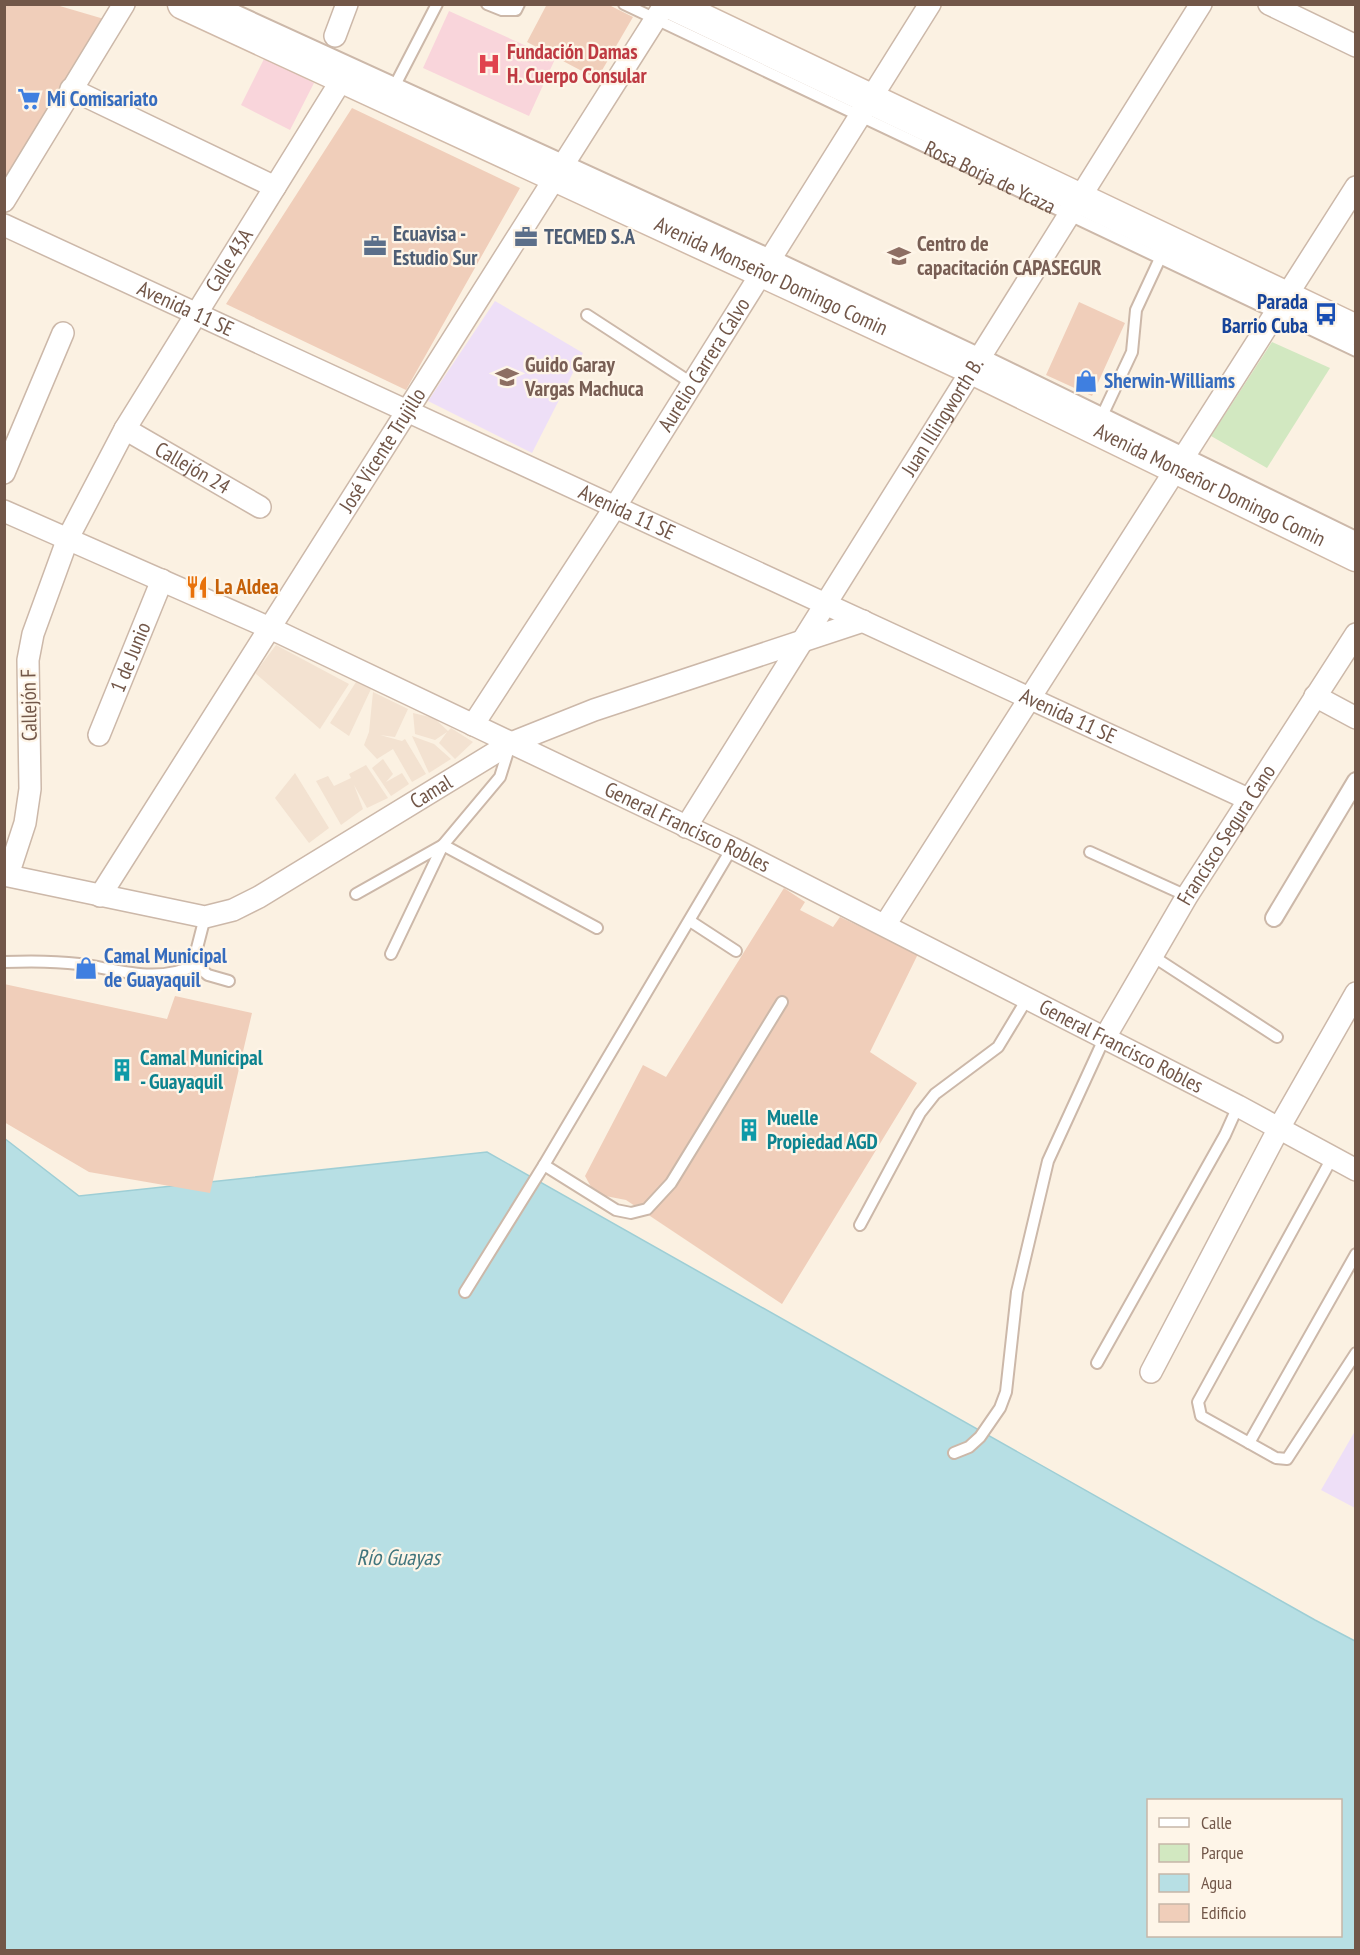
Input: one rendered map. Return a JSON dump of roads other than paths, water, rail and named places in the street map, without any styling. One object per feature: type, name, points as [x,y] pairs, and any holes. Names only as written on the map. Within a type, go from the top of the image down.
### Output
[{"type":"main road","name":"Avenida Monseñor Domingo Comin","points":[[183,4],[342,79],[392,92],[768,264],[1181,461],[1356,556]]},
{"type":"main road","name":"Rosa Borja de Ycaza","points":[[664,10],[1281,304],[1356,330]]},
{"type":"street","points":[[4,201],[124,4]]},
{"type":"street","points":[[335,36],[347,4]]},
{"type":"street","name":"Aurelio Carrera Calvo","points":[[473,725],[693,384],[930,4]]},
{"type":"street","name":"Juan Illingworth B.","points":[[686,827],[1201,4]]},
{"type":"street","points":[[1269,4],[1356,46]]},
{"type":"street","name":"José Vicente Trujillo","points":[[100,896],[664,10]]},
{"type":"street","name":"Calle 43A","points":[[68,538],[125,429],[342,79]]},
{"type":"street","points":[[71,89],[275,187]]},
{"type":"street","points":[[885,925],[1356,187]]},
{"type":"street","name":"Avenida 11 SE","points":[[4,225],[1248,799]]},
{"type":"street","points":[[4,473],[63,333]]},
{"type":"street","name":"Callejón 24","points":[[125,429],[260,507]]},
{"type":"street","name":"General Francisco Robles","points":[[4,511],[272,628],[732,848],[1239,1106],[1356,1170]]},
{"type":"street","name":"Callejón F","points":[[6,875],[25,823],[30,789],[28,660],[40,611],[68,538]]},
{"type":"street","name":"1 de Junio","points":[[99,735],[162,580]]},
{"type":"street","name":"Camal","points":[[6,875],[205,917],[233,910],[259,897],[511,743],[594,711],[862,621]]},
{"type":"street","name":"Francisco Segura Cano","points":[[1104,1039],[1154,957],[1187,896],[1356,634]]},
{"type":"street","points":[[1315,696],[1356,718]]},
{"type":"street","points":[[1274,918],[1356,781]]},
{"type":"street","points":[[1151,1372],[1279,1128],[1356,993]]},
{"type":"lane","name":"Avenida Monseñor Domingo Comin","points":[[222,4],[392,92]]},
{"type":"lane","points":[[392,92],[436,4]]},
{"type":"lane","points":[[488,4],[510,12],[516,10],[519,4]]},
{"type":"lane","name":"Rosa Borja de Ycaza","points":[[624,4],[664,10]]},
{"type":"lane","points":[[1099,421],[1132,352],[1136,310],[1165,249]]},
{"type":"lane","name":"Rosa Borja de Ycaza","points":[[1281,304],[1356,351]]},
{"type":"lane","points":[[587,315],[693,384]]},
{"type":"lane","name":"Avenida Monseñor Domingo Comin","points":[[1181,461],[1356,537]]},
{"type":"lane","points":[[391,954],[443,845],[500,777],[511,743]]},
{"type":"lane","points":[[356,894],[443,845]]},
{"type":"lane","points":[[443,845],[597,928]]},
{"type":"lane","points":[[465,1292],[544,1166],[732,848]]},
{"type":"lane","points":[[1090,852],[1187,896]]},
{"type":"lane","points":[[205,917],[196,952],[196,964],[208,975],[229,981]]},
{"type":"lane","points":[[690,921],[736,951]]},
{"type":"lane","points":[[1154,957],[1277,1037]]},
{"type":"lane","points":[[4,962],[76,964],[158,976],[172,975],[196,964]]},
{"type":"lane","points":[[860,1225],[920,1113],[935,1094],[998,1047],[1027,999]]},
{"type":"lane","points":[[544,1166],[616,1210],[631,1213],[647,1209],[671,1183],[782,1002]]},
{"type":"lane","points":[[954,1453],[969,1447],[980,1437],[1000,1408],[1006,1392],[1017,1292],[1048,1161],[1104,1039]]},
{"type":"lane","points":[[1097,1363],[1226,1135],[1239,1106]]},
{"type":"lane","points":[[1332,1158],[1198,1402],[1202,1416],[1276,1458],[1287,1459],[1293,1454],[1356,1353]]},
{"type":"lane","points":[[1249,1443],[1356,1254]]},
{"type":"water","name":"Río Guayas","points":[[4,1138],[79,1196],[487,1152],[1355,1641],[1355,1950],[5,1950]]},
{"type":"place","name":"Fundación Damas H. Cuerpo Consular","points":[[489,64]]},
{"type":"place","name":"Mi Comisariato","points":[[29,99]]},
{"type":"place","name":"TECMED S.A","points":[[526,237]]},
{"type":"place","name":"Ecuavisa - Estudio Sur","points":[[375,246]]},
{"type":"place","name":"Centro de capacitación CAPASEGUR","points":[[899,256]]},
{"type":"place","name":"Parada Barrio Cuba","points":[[1326,314]]},
{"type":"place","name":"Guido Garay Vargas Machuca","points":[[507,377]]},
{"type":"place","name":"Sherwin-Williams","points":[[1086,381]]},
{"type":"place","name":"La Aldea","points":[[197,587]]},
{"type":"place","name":"Camal Municipal de Guayaquil","points":[[86,968]]},
{"type":"place","name":"Camal Municipal - Guayaquil","points":[[122,1070]]},
{"type":"place","name":"Muelle Propiedad AGD","points":[[749,1130]]}]
